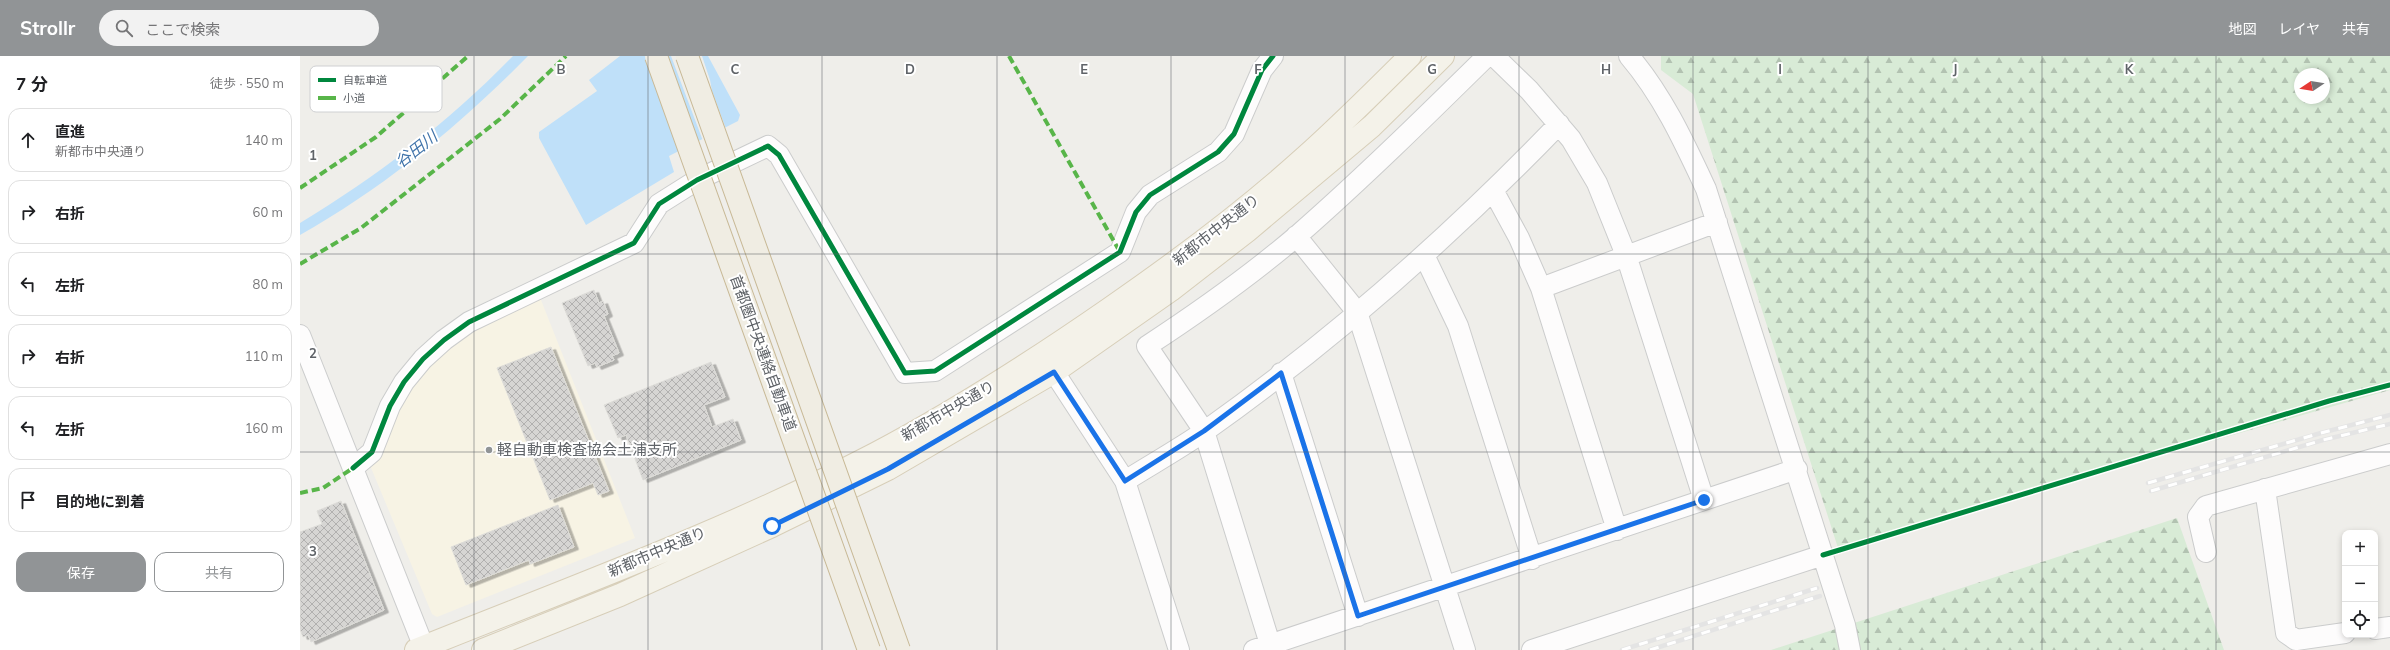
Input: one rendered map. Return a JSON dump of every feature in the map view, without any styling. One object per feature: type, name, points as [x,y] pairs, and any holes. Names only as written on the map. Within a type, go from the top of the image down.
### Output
[{"type":"highway","name":"首都圏中央連絡自動車道","points":[[656,56],[869,650]]},
{"type":"highway","name":"首都圏中央連絡自動車道","points":[[687,56],[899,650]]},
{"type":"main road","name":"新都市中央通り","points":[[422,649],[626,566],[768,506],[875,454],[978,395],[1099,316],[1162,272],[1237,214],[1303,159],[1410,56]]},
{"type":"main road","name":"新都市中央通り","points":[[483,650],[620,595],[772,526],[888,469],[1054,372],[1171,290],[1300,188],[1372,126],[1443,56]]},
{"type":"street","points":[[353,468],[372,452],[390,406],[404,382],[423,359],[444,340],[469,322],[634,243],[659,204],[697,180],[768,146],[779,155],[905,373],[935,371],[1120,252],[1136,212],[1150,195],[1218,152],[1234,134],[1262,70],[1273,56]]},
{"type":"street","points":[[1487,56],[1368,173],[1296,236],[1195,315],[1147,346],[1204,431],[1262,647],[1796,470]]},
{"type":"street","points":[[1494,56],[1529,90],[1559,124],[1578,148],[1597,183],[1626,255],[1704,500]]},
{"type":"street","points":[[1629,56],[1648,79],[1676,126],[1706,189],[1845,625],[1850,650]]},
{"type":"street","points":[[1125,481],[1204,431],[1281,373],[1357,312],[1424,256],[1494,192],[1559,124]]},
{"type":"street","points":[[1494,192],[1519,238],[1542,288],[1617,530]]},
{"type":"street","points":[[1542,288],[1626,255],[1717,222]]},
{"type":"street","points":[[1296,236],[1357,312],[1465,650]]},
{"type":"street","points":[[1424,256],[1458,326],[1532,558]]},
{"type":"street","points":[[300,335],[353,468],[422,649]]},
{"type":"street","points":[[1054,372],[1125,481],[1179,650]]},
{"type":"street","points":[[1281,373],[1358,616]]},
{"type":"street","points":[[2206,552],[2198,517],[2206,506],[2390,454]]},
{"type":"street","points":[[2265,489],[2286,633],[2296,640],[2342,633]]},
{"type":"street","points":[[1532,650],[1823,555]]},
{"type":"street","points":[[2378,629],[2390,627]]},
{"type":"shaded area","name":"軽自動車検査協会土浦支所","points":[[539,295],[635,538],[437,617],[432,614],[369,463],[409,384],[470,328]]},
{"type":"green space","points":[[1661,56],[2390,56],[2390,390],[1838,548],[1693,94],[1661,70]]},
{"type":"green space","points":[[2177,518],[2224,650],[1771,650]]},
{"type":"water","name":"谷田川","points":[[513,56],[528,56],[476,106],[392,175],[362,196],[300,235],[300,223],[385,167],[412,146],[464,103]]},
{"type":"water","points":[[620,56],[708,56],[740,115],[738,121],[669,156],[674,172],[586,225],[539,138],[539,132],[597,91],[589,80]]},
{"type":"pier","points":[[671,56],[702,56],[712,91],[726,129],[703,141]]},
{"type":"building","points":[[594,290],[599,303],[603,301],[608,314],[604,316],[619,353],[612,356],[614,360],[597,367],[595,363],[588,366],[562,303]]},
{"type":"building","points":[[551,347],[609,491],[598,495],[593,483],[550,500],[497,368]]},
{"type":"building","points":[[711,362],[725,397],[704,405],[712,427],[733,419],[741,440],[643,480],[626,435],[618,438],[604,405]]},
{"type":"building","points":[[341,501],[384,610],[311,642],[308,635],[303,637],[300,629],[300,532],[322,524],[317,511]]},
{"type":"building","points":[[558,505],[574,547],[530,564],[529,560],[466,585],[451,547]]},
{"type":"railway","points":[[2148,483],[2321,433],[2390,415]]},
{"type":"railway","points":[[2151,491],[2323,440],[2390,424]]},
{"type":"railway","points":[[1622,650],[1817,588]]},
{"type":"railway","points":[[1650,650],[1820,596]]},
{"type":"marked path","points":[[442,79],[468,56]]},
{"type":"marked path","points":[[300,264],[361,228],[500,119],[566,56]]},
{"type":"marked path","points":[[1009,56],[1120,252]]},
{"type":"marked path","points":[[300,188],[376,137],[404,112]]},
{"type":"marked path","points":[[300,493],[323,488],[353,468]]},
{"type":"cycle path","points":[[353,468],[372,452],[390,406],[404,382],[423,359],[444,340],[469,322],[634,243],[659,204],[697,180],[768,146],[779,155],[905,373],[935,371],[1120,252],[1136,212],[1150,195],[1218,152],[1234,134],[1262,70],[1273,56]]},
{"type":"cycle path","points":[[1823,555],[2329,401],[2390,385]]},
{"type":"place","name":"軽自動車検査協会土浦支所","points":[[489,450]]},
{"type":"route","points":[[772,526],[888,469],[990,411],[1054,372],[1125,481],[1204,431],[1281,373],[1358,616],[1704,500]]}]
